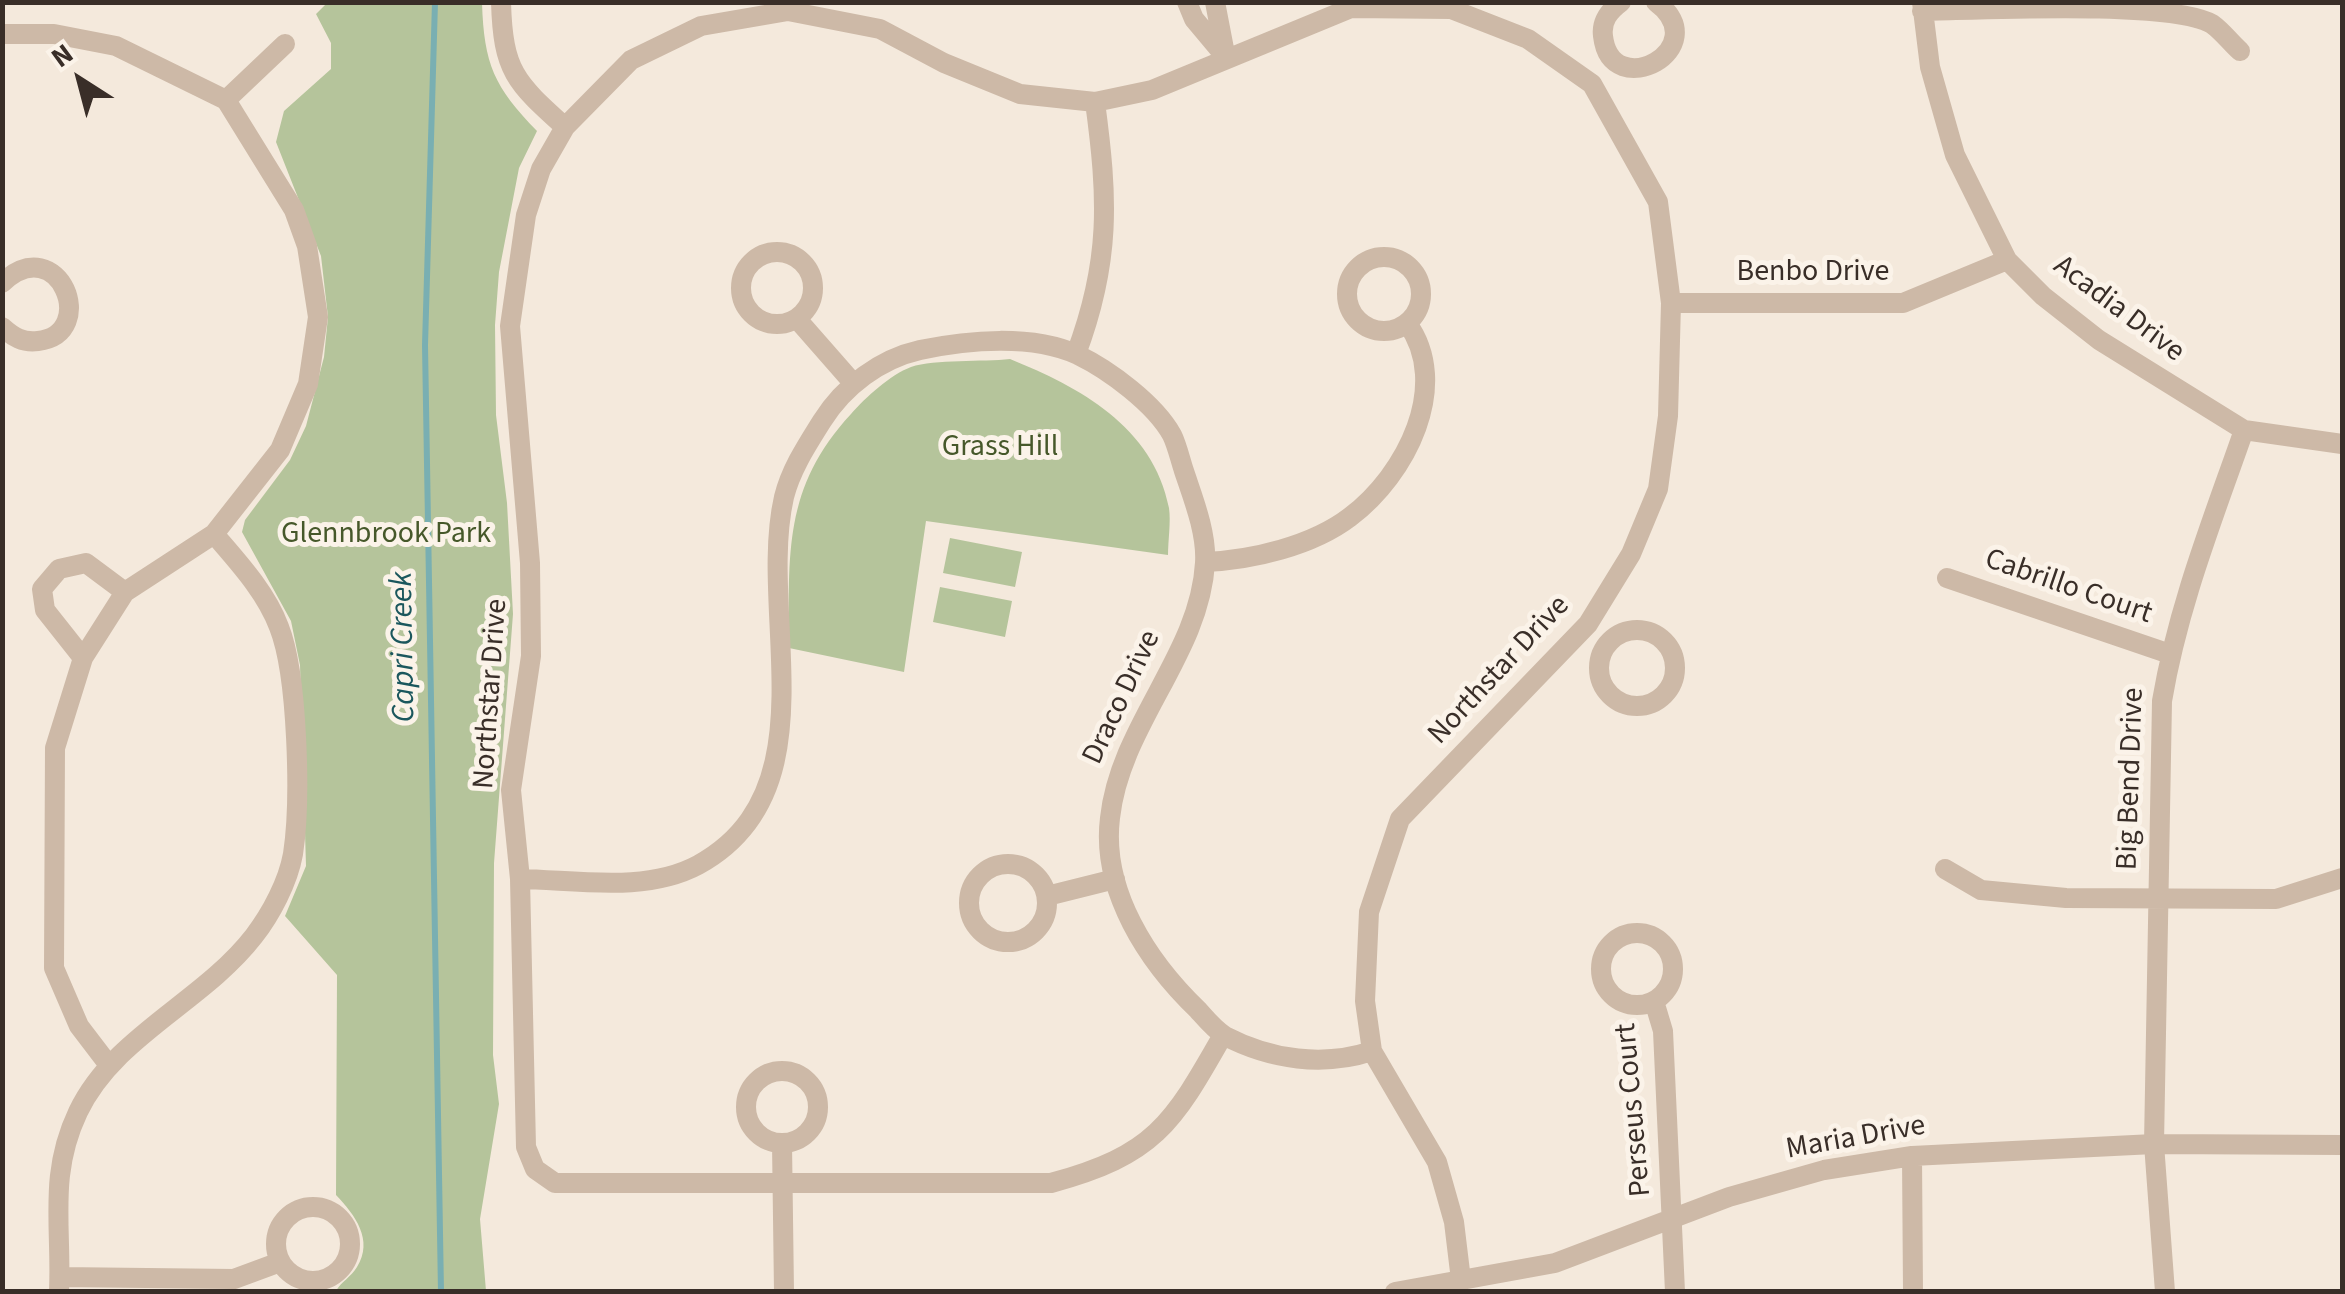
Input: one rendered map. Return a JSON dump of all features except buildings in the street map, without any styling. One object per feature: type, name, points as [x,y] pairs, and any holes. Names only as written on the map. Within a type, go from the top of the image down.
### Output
[{"type":"street","points":[[501,2],[503,50],[509,63],[523,89],[565,127]]},
{"type":"street","points":[[1186,2],[1225,56]]},
{"type":"street","points":[[1215,2],[1225,56]]},
{"type":"street","points":[[1621,2],[1606,17],[1603,40],[1614,59],[1644,68],[1664,58],[1674,28],[1656,2]]},
{"type":"street","points":[[1922,6],[2120,7],[2172,13],[2211,23],[2240,51]]},
{"type":"street","name":"Acadia Drive","points":[[1922,6],[1930,66],[1955,156],[2007,260],[2043,296],[2099,340],[2244,430],[2342,444]]},
{"type":"street","name":"Northstar Drive","points":[[1223,1035],[1186,1101],[1156,1135],[1104,1168],[1051,1183],[554,1183],[535,1169],[526,1147],[520,879],[511,790],[531,656],[530,563],[510,326],[526,215],[541,169],[565,127],[631,60],[700,26],[788,11],[880,29],[944,63],[1020,94],[1095,102],[1152,90],[1225,56],[1350,8],[1452,9],[1528,39],[1592,84],[1658,202],[1671,303],[1668,416],[1658,489],[1631,554],[1588,624],[1400,820],[1370,912],[1365,1001],[1372,1051],[1437,1162],[1454,1222],[1460,1280]]},
{"type":"street","points":[[2,34],[54,34],[116,46],[226,100],[294,210],[306,246],[318,317],[308,384],[280,450],[214,534],[125,592],[83,658],[56,748],[54,968],[79,1026],[108,1064]]},
{"type":"street","points":[[226,100],[284,44]]},
{"type":"street","points":[[1592,84],[1614,59]]},
{"type":"street","points":[[1076,354],[1104,260],[1106,203],[1095,102]]},
{"type":"street","name":"Benbo Drive","points":[[1671,303],[1903,303],[2007,260]]},
{"type":"street","points":[[2,283],[12,274],[36,268],[59,278],[70,300],[65,323],[47,339],[23,341],[2,327]]},
{"type":"street","points":[[797,319],[854,384]]},
{"type":"street","points":[[1205,562],[1230,561],[1296,545],[1350,517],[1392,472],[1420,420],[1428,375],[1420,340],[1407,323]]},
{"type":"street","name":"Draco Drive","points":[[520,879],[648,881],[699,864],[741,828],[769,788],[782,730],[778,547],[785,492],[795,466],[828,412],[854,384],[907,353],[987,338],[1076,354],[1121,384],[1171,432],[1198,516],[1205,562],[1182,648],[1154,694],[1115,780],[1109,826],[1115,879],[1137,937],[1180,993],[1223,1035],[1303,1062],[1349,1059],[1372,1051]]},
{"type":"street","name":"Big Bend Drive","points":[[2165,1292],[2154,1144],[2162,701],[2170,654],[2205,534],[2244,430]]},
{"type":"street","points":[[214,534],[246,572],[278,624],[290,663],[293,855],[282,889],[254,936],[205,986],[108,1064],[77,1113],[56,1185],[59,1284],[234,1279],[280,1262]]},
{"type":"street","points":[[83,658],[45,610],[42,590],[59,569],[86,563],[125,592]]},
{"type":"street","name":"Cabrillo Court","points":[[1947,578],[2170,654]]},
{"type":"street","points":[[1588,624],[1609,642]]},
{"type":"street","points":[[1945,869],[1981,890],[2066,898],[2276,899],[2342,878]]},
{"type":"street","points":[[1046,896],[1115,879]]},
{"type":"street","name":"Perseus Court","points":[[1654,1001],[1663,1031],[1675,1292]]},
{"type":"street","points":[[782,1142],[784,1292]]},
{"type":"street","name":"Maria Drive","points":[[1396,1292],[1555,1263],[1674,1215],[1824,1170],[1912,1156],[2154,1144],[2342,1145]]},
{"type":"street","points":[[1912,1156],[1913,1292]]},
{"type":"green space","name":"Glennbrook Park","points":[[327,3],[482,3],[485,43],[494,73],[511,101],[537,131],[519,168],[499,272],[495,325],[496,415],[507,503],[513,614],[494,863],[493,1055],[499,1104],[480,1219],[486,1291],[336,1291],[357,1267],[364,1247],[360,1228],[336,1195],[337,975],[285,916],[306,866],[300,665],[291,621],[242,532],[245,520],[290,460],[306,426],[324,357],[328,317],[321,256],[276,142],[284,111],[331,69],[331,43],[316,14]]},
{"type":"green space","name":"Grass Hill","points":[[1010,359],[1086,397],[1130,432],[1160,479],[1169,508],[1168,555],[926,521],[904,672],[789,648],[794,523],[813,468],[829,441],[864,401],[911,367]]},
{"type":"green space","points":[[950,538],[1022,552],[1015,587],[943,573]]},
{"type":"green space","points":[[940,587],[1012,601],[1005,637],[933,622]]},
{"type":"waterway","name":"Capri Creek","points":[[435,2],[425,345],[441,1292]]}]
